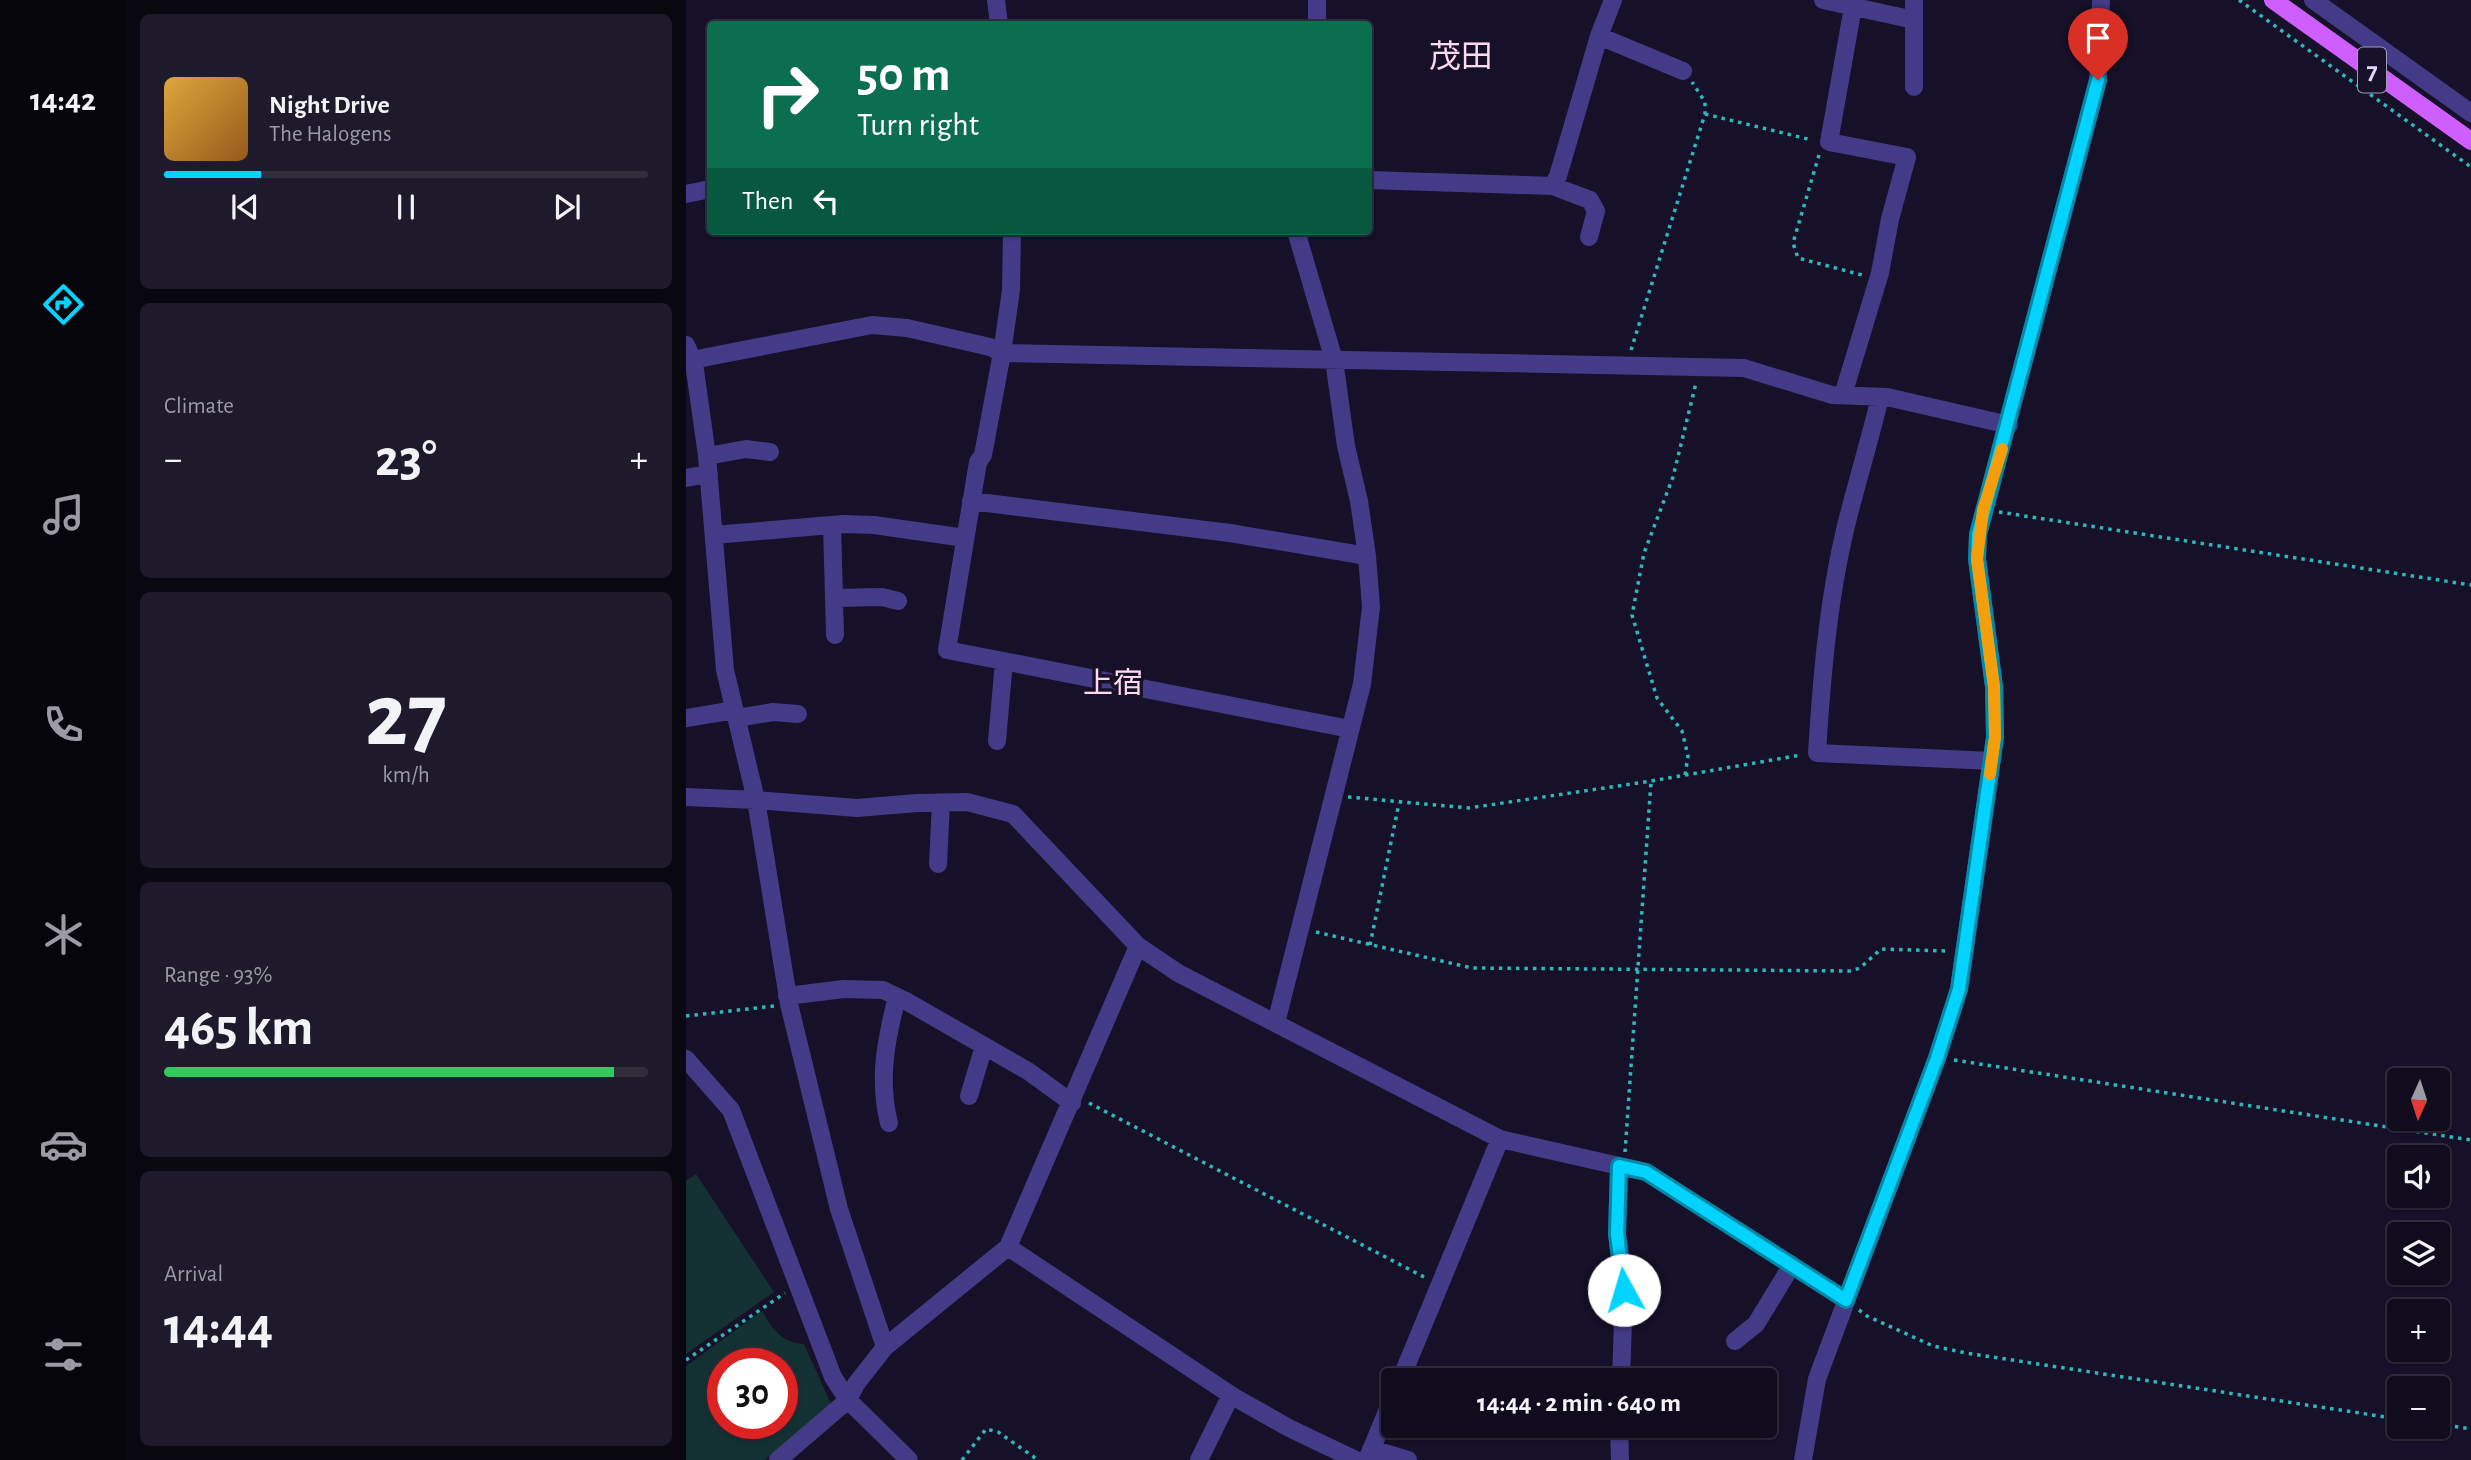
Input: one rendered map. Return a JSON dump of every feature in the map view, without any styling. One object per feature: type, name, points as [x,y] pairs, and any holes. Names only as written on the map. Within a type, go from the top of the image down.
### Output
[{"type":"main road","name":"7","points":[[2281,2],[2471,141]]},
{"type":"street","points":[[996,0],[999,21]]},
{"type":"street","points":[[1317,0],[1317,21]]},
{"type":"street","points":[[1553,186],[1599,36],[1613,0]]},
{"type":"street","points":[[1823,0],[1914,20]]},
{"type":"street","points":[[1914,0],[1914,87]]},
{"type":"street","points":[[1803,1460],[1817,1379],[1937,1058],[1959,989],[1995,737],[1994,687],[1977,559],[1983,510],[2009,425],[2098,80],[2101,0]]},
{"type":"street","points":[[2313,0],[2471,113]]},
{"type":"street","points":[[1843,395],[1878,279],[1890,219],[1907,157],[1829,142],[1853,7]]},
{"type":"street","points":[[1599,36],[1683,71]]},
{"type":"street","points":[[1372,180],[1553,186],[1590,200],[1596,211],[1589,237]]},
{"type":"street","points":[[686,194],[707,190]]},
{"type":"street","points":[[1012,235],[1011,290],[1002,354],[983,455],[978,462],[947,650],[1350,729]]},
{"type":"street","points":[[1276,1023],[1362,684],[1371,607],[1359,501],[1346,446],[1334,360],[1297,235]]},
{"type":"street","points":[[885,1347],[839,1209],[788,1000],[756,800],[725,670],[708,465],[693,413],[689,352],[872,325],[907,328],[990,346],[1002,354],[1744,368],[1832,395],[1880,397],[2009,425]]},
{"type":"street","points":[[1880,397],[1841,551],[1823,662],[1817,753],[1992,761]]},
{"type":"street","points":[[686,478],[708,465],[746,450],[770,452]]},
{"type":"street","points":[[971,501],[1230,533],[1367,556]]},
{"type":"street","points":[[714,535],[832,525],[874,525],[965,538]]},
{"type":"street","points":[[832,525],[835,635]]},
{"type":"street","points":[[834,598],[882,597],[898,601]]},
{"type":"street","points":[[997,741],[1004,661]]},
{"type":"street","points":[[686,718],[773,712],[798,714]]},
{"type":"street","points":[[686,797],[857,808],[967,802],[1013,814],[1138,946],[1178,973],[1500,1139],[1646,1172],[1846,1300]]},
{"type":"street","points":[[938,864],[941,803]]},
{"type":"street","points":[[778,1460],[848,1401],[856,1384],[885,1347],[1008,1247],[1138,946]]},
{"type":"street","points":[[788,1000],[844,989],[883,990],[1073,1099]]},
{"type":"street","points":[[889,1123],[883,1100],[883,1071],[885,1043],[897,997]]},
{"type":"street","points":[[969,1097],[984,1046]]},
{"type":"street","points":[[686,1059],[731,1110],[833,1377],[848,1401],[909,1460]]},
{"type":"street","points":[[1405,1368],[1500,1139]]},
{"type":"street","points":[[1621,1368],[1624,1290],[1617,1234],[1622,1167]]},
{"type":"street","points":[[1008,1247],[1231,1395],[1289,1428],[1356,1460]]},
{"type":"street","points":[[1735,1341],[1756,1325],[1793,1265]]},
{"type":"street","points":[[1199,1460],[1231,1395]]},
{"type":"street","points":[[1381,1426],[1369,1454],[1408,1460]]},
{"type":"street","points":[[1619,1438],[1619,1460]]},
{"type":"path","points":[[2239,0],[2471,167]]},
{"type":"path","points":[[1628,366],[1705,114],[1705,102],[1698,88],[1683,71]]},
{"type":"path","points":[[1705,114],[1822,143],[1793,243],[1798,258],[1878,279]]},
{"type":"path","points":[[1685,775],[1688,756],[1682,731],[1657,698],[1632,615],[1644,553],[1673,477],[1700,367]]},
{"type":"path","points":[[1983,510],[2471,585]]},
{"type":"path","points":[[1334,796],[1469,808],[1817,753]]},
{"type":"path","points":[[1622,1167],[1651,781]]},
{"type":"path","points":[[1370,944],[1399,802]]},
{"type":"path","points":[[1300,928],[1472,968],[1851,971],[1860,968],[1881,949],[1964,952]]},
{"type":"path","points":[[686,1016],[788,1000]]},
{"type":"path","points":[[1937,1058],[2471,1140]]},
{"type":"path","points":[[1073,1099],[1440,1285]]},
{"type":"path","points":[[686,1360],[798,1284]]},
{"type":"path","points":[[1846,1300],[1867,1316],[1933,1346],[2387,1417]]},
{"type":"path","points":[[2450,1426],[2471,1429]]},
{"type":"path","points":[[962,1460],[986,1429],[998,1433],[1038,1460]]},
{"type":"green space","points":[[696,1174],[774,1292],[686,1354],[686,1181]]},
{"type":"green space","points":[[762,1311],[784,1338],[804,1344],[831,1404],[798,1432],[798,1348],[711,1348]]},
{"type":"green space","points":[[707,1351],[707,1439],[790,1439],[765,1460],[686,1460],[686,1366]]},
{"type":"slow traffic","points":[[1990,774],[1996,715],[1977,559],[1983,510],[2002,449]]},
{"type":"district","name":"茂田","points":[[1461,56]]},
{"type":"district","name":"上宿","points":[[1113,683]]},
{"type":"route","points":[[1624,1290],[1617,1234],[1619,1166],[1646,1172],[1846,1300],[1937,1058],[1959,989],[1996,715],[1977,559],[1978,534],[2009,425],[2098,80]]}]
